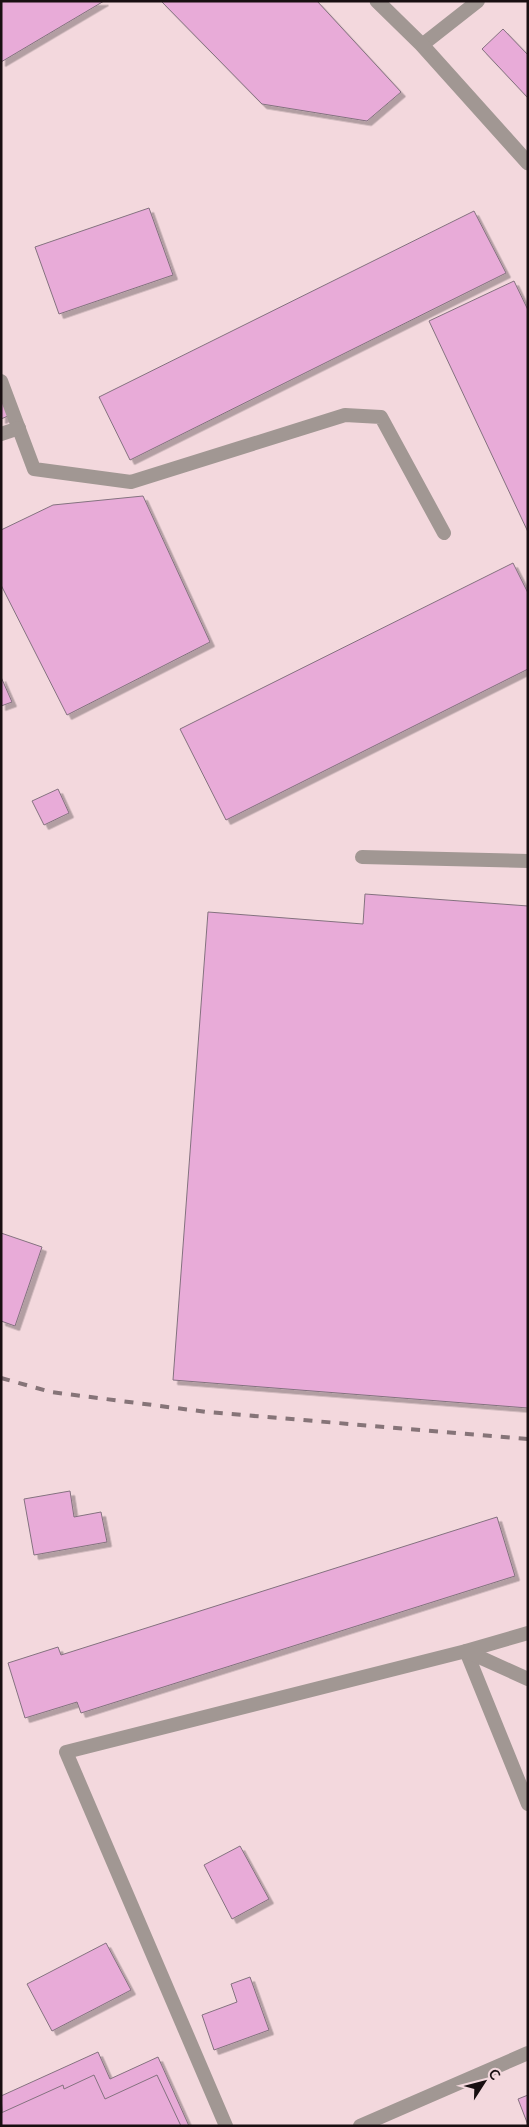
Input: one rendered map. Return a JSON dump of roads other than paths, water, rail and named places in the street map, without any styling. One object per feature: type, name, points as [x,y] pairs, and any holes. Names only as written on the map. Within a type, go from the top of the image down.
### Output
[{"type":"street","points":[[377,1],[422,45],[528,163]]},
{"type":"lane","points":[[422,45],[478,1]]},
{"type":"lane","points":[[1,380],[34,469],[131,482],[345,415],[382,417],[444,533]]},
{"type":"lane","points":[[1,434],[19,428]]},
{"type":"lane","points":[[362,857],[528,861]]},
{"type":"lane","points":[[226,2126],[66,1752],[466,1651],[528,1633]]},
{"type":"lane","points":[[466,1651],[528,1679]]},
{"type":"lane","points":[[466,1651],[528,1804]]},
{"type":"lane","points":[[360,2126],[528,2053]]},
{"type":"railway","points":[[1,1378],[51,1392],[207,1412],[528,1439]]}]
